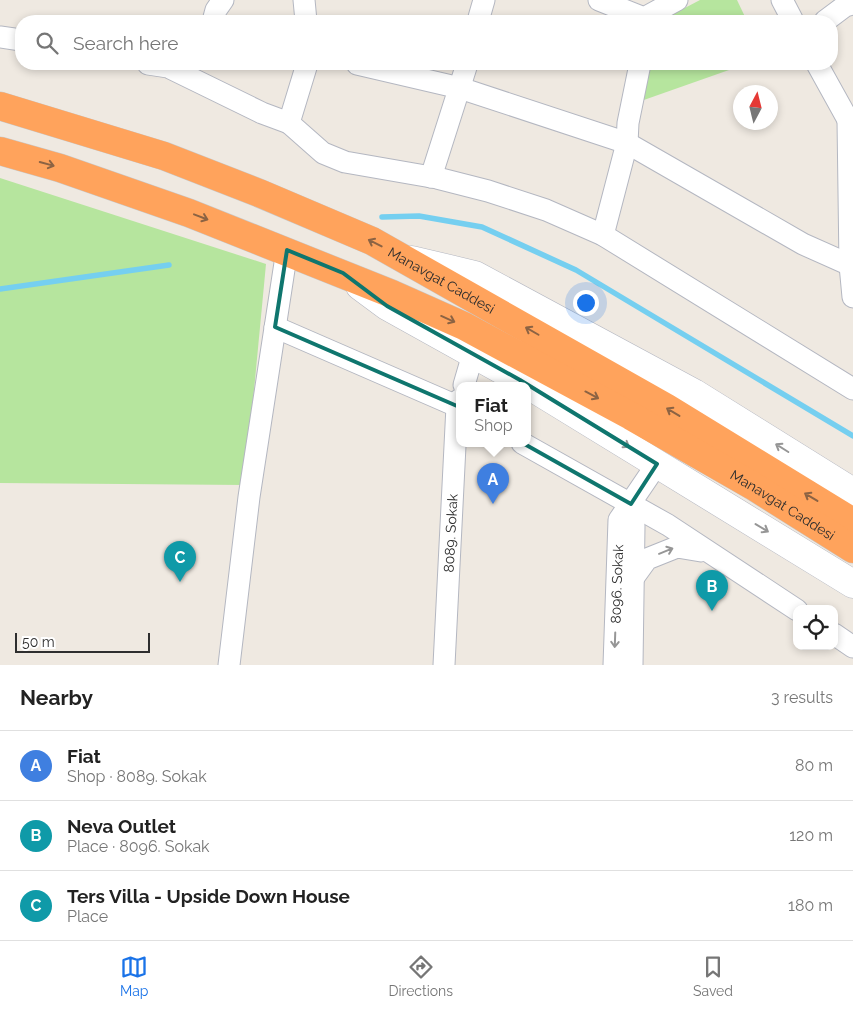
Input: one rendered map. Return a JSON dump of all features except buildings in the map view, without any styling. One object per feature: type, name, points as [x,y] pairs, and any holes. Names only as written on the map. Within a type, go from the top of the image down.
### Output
[{"type":"highway","name":"Manavgat Caddesi","points":[[0,106],[164,156],[259,193],[372,241],[667,408],[853,522]]},
{"type":"highway","name":"Manavgat Caddesi","points":[[0,151],[60,168],[189,212],[343,273],[464,326],[596,397],[754,486],[853,549]]},
{"type":"street","points":[[215,15],[223,0]]},
{"type":"street","points":[[304,0],[305,15]]},
{"type":"street","points":[[480,15],[484,0]]},
{"type":"street","points":[[599,0],[634,15]]},
{"type":"street","points":[[653,15],[677,0]]},
{"type":"street","points":[[782,0],[790,15]]},
{"type":"street","points":[[832,15],[847,3]]},
{"type":"street","points":[[0,36],[15,39]]},
{"type":"street","points":[[181,70],[200,73],[262,113],[289,123],[323,153],[345,162],[431,177],[488,191],[538,208],[603,235],[853,389]]},
{"type":"street","points":[[289,123],[305,70]]},
{"type":"street","points":[[383,70],[460,88],[627,143],[803,244],[852,265]]},
{"type":"street","points":[[431,177],[465,70]]},
{"type":"street","points":[[603,235],[627,143],[628,123],[639,70]]},
{"type":"street","points":[[820,70],[850,121],[853,297]]},
{"type":"street","points":[[228,665],[249,497],[287,250]]},
{"type":"street","points":[[404,258],[476,274],[694,393],[853,492]]},
{"type":"street","points":[[343,273],[387,306],[523,382]]},
{"type":"street","points":[[275,327],[456,403]]},
{"type":"street","points":[[465,382],[473,354]]},
{"type":"street","points":[[531,387],[853,584]]},
{"type":"street","name":"8089. Sokak","points":[[444,665],[457,447]]},
{"type":"street","points":[[529,447],[630,506],[668,525],[793,607]]},
{"type":"street","name":"8096. Sokak","points":[[614,665],[619,520],[657,464]]},
{"type":"street","name":"8096. Sokak","points":[[630,506],[634,526],[632,665]]},
{"type":"street","name":"8096. Sokak","points":[[634,577],[647,559],[677,547],[707,552]]},
{"type":"street","points":[[838,637],[853,647]]},
{"type":"highlighted area","points":[[287,250],[343,273],[387,306],[520,380],[657,464],[631,504],[457,406],[275,327]]},
{"type":"green space","points":[[700,0],[737,0],[744,15],[671,15]]},
{"type":"green space","points":[[645,70],[729,70],[641,101]]},
{"type":"green space","points":[[0,178],[266,264],[245,485],[0,483]]},
{"type":"waterway","points":[[382,217],[419,216],[482,227],[576,270],[853,436]]},
{"type":"waterway","points":[[0,289],[169,265]]},
{"type":"place","name":"Fiat","points":[[493,504]]},
{"type":"place","name":"Ters Villa - Upside Down House","points":[[180,582]]},
{"type":"place","name":"Neva Outlet","points":[[712,611]]}]
